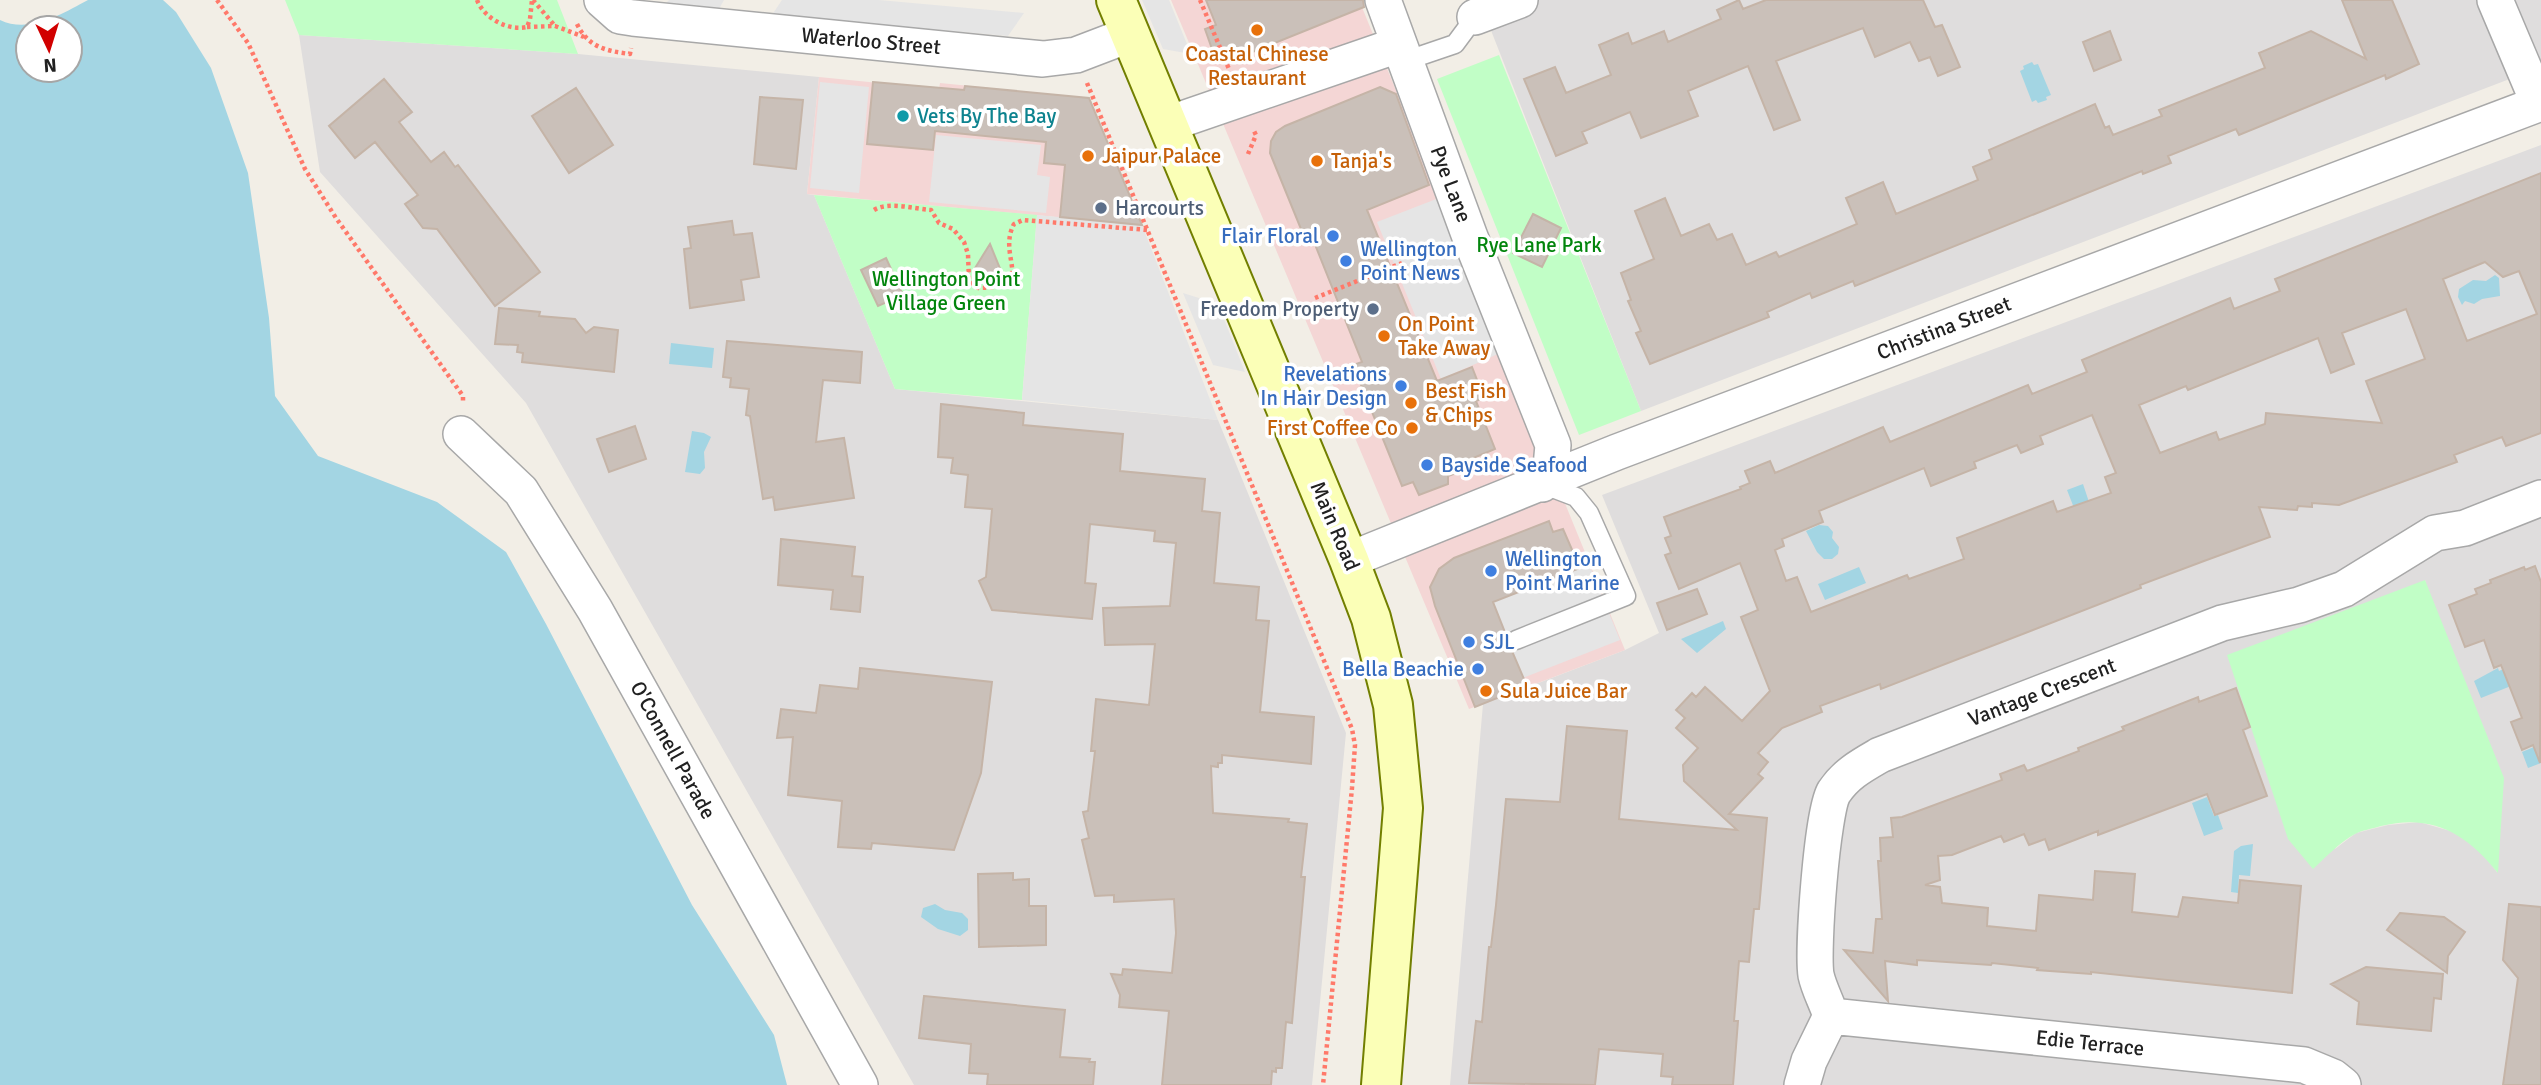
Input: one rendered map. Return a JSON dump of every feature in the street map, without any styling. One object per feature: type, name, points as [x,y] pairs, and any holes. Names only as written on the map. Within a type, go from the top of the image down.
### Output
[{"type":"main road","name":"Main Road","points":[[1124,17],[1349,560],[1371,618],[1393,705],[1403,808],[1381,1085]]},
{"type":"street","name":"Pye Lane","points":[[1382,0],[1470,237],[1553,445],[1551,467],[1542,484]]},
{"type":"street","points":[[1475,17],[1520,0]]},
{"type":"street","points":[[2495,0],[2540,104]]},
{"type":"street","name":"Waterloo Street","points":[[606,4],[620,16],[633,18],[1043,59],[1076,55],[1124,17]]},
{"type":"street","points":[[1168,124],[1401,53]]},
{"type":"street","name":"Christina Street","points":[[1349,560],[1617,452],[2540,104]]},
{"type":"street","name":"O'Connell Parade","points":[[461,434],[521,491],[588,599],[860,1085]]},
{"type":"street","name":"Vantage Crescent","points":[[1831,1016],[1816,977],[1814,950],[1825,823],[1832,795],[1850,772],[1880,755],[2222,623],[2299,605],[2344,589],[2435,533],[2465,528],[2541,498]]},
{"type":"street","points":[[1802,1085],[1808,1061],[1831,1016]]},
{"type":"street","name":"Edie Terrace","points":[[1831,1016],[2304,1065],[2333,1077],[2343,1085]]},
{"type":"lane","points":[[1401,53],[1455,44],[1475,17]]},
{"type":"lane","points":[[1516,640],[1626,596],[1589,513],[1576,497],[1542,484]]},
{"type":"path","points":[[217,0],[248,43],[305,169],[336,218],[463,396],[461,434]]},
{"type":"path","points":[[477,0],[483,12],[513,27],[555,26],[585,37]]},
{"type":"path","points":[[527,27],[532,0]]},
{"type":"path","points":[[532,0],[555,26]]},
{"type":"path","points":[[1200,0],[1229,69]]},
{"type":"path","points":[[1086,79],[1352,729],[1352,788],[1323,1085]]},
{"type":"path","points":[[1248,154],[1256,135],[1252,125]]},
{"type":"path","points":[[874,210],[881,206],[890,206],[931,210],[939,223],[953,229],[964,242],[968,254],[969,281],[978,288],[999,288],[1012,279],[1009,240],[1014,224],[1023,220],[1149,230]]},
{"type":"path","points":[[1315,298],[1402,263]]},
{"type":"shaded area","points":[[669,0],[724,0],[719,9],[665,4]]},
{"type":"shaded area","points":[[782,0],[879,0],[1024,13],[1008,36],[772,15]]},
{"type":"shaded area","points":[[1142,0],[1169,0],[1191,54],[1163,49]]},
{"type":"shaded area","points":[[1171,0],[1359,0],[1625,650],[1469,709]]},
{"type":"shaded area","points":[[1479,0],[2541,0],[2541,67],[1641,411]]},
{"type":"shaded area","points":[[299,35],[578,54],[819,77],[807,194],[814,195],[895,389],[1218,420],[1346,733],[1312,1085],[914,1085],[526,403],[320,172]]},
{"type":"shaded area","points":[[819,77],[939,89],[940,83],[1089,98],[1142,225],[807,194]]},
{"type":"shaded area","points":[[820,82],[869,87],[859,193],[810,188]]},
{"type":"shaded area","points":[[936,135],[1041,145],[1037,175],[1050,177],[1046,213],[929,202]]},
{"type":"shaded area","points":[[2541,145],[2541,1085],[1450,1085],[1483,704],[1625,650],[1659,633],[1602,495]],"holes":[[[2425,580],[2497,872],[2480,850],[2454,832],[2419,822],[2388,825],[2356,833],[2335,849]]]},
{"type":"shaded area","points":[[1444,196],[1507,350],[1441,379],[1377,222]]},
{"type":"shaded area","points":[[1037,215],[1142,225],[1218,420],[1022,400]]},
{"type":"shaded area","points":[[1183,293],[1218,304],[1245,372],[1213,365]]},
{"type":"shaded area","points":[[1589,564],[1620,640],[1523,678],[1493,602]]},
{"type":"green space","points":[[285,0],[557,0],[578,54],[299,35]]},
{"type":"green space","name":"Rye Lane Park","points":[[1499,55],[1641,411],[1579,435],[1437,79]]},
{"type":"green space","name":"Wellington Point Village Green","points":[[814,195],[1037,215],[1022,400],[895,389]]},
{"type":"green space","points":[[2425,580],[2504,778],[2498,873],[2474,847],[2461,838],[2447,830],[2416,822],[2381,826],[2358,833],[2338,846],[2313,869],[2288,839],[2227,655]]},
{"type":"water","points":[[88,0],[163,0],[176,12],[211,68],[248,173],[269,318],[275,396],[318,456],[437,502],[506,552],[692,905],[774,1035],[787,1085],[0,1085],[0,20],[14,24],[14,84],[84,84],[84,14],[60,14]]},
{"type":"water","points":[[2032,62],[2034,65],[2038,64],[2051,95],[2046,97],[2047,100],[2038,103],[2036,100],[2032,102],[2020,71],[2024,69],[2023,66]]},
{"type":"water","points":[[2495,275],[2499,278],[2500,296],[2482,299],[2474,304],[2465,301],[2462,305],[2458,297],[2459,289],[2473,280],[2486,281]]},
{"type":"water","points":[[671,343],[714,348],[712,368],[669,364]]},
{"type":"water","points":[[692,431],[711,437],[704,452],[705,468],[700,474],[685,472]]},
{"type":"water","points":[[2083,484],[2094,517],[2083,531],[2067,490]]},
{"type":"water","points":[[1819,525],[1828,526],[1839,547],[1838,554],[1832,559],[1824,559],[1817,552],[1806,531]]},
{"type":"water","points":[[1859,567],[1866,583],[1825,600],[1818,584]]},
{"type":"water","points":[[1723,621],[1726,629],[1697,653],[1681,639]]},
{"type":"water","points":[[2508,667],[2516,684],[2481,698],[2474,681],[2498,668],[2499,671]]},
{"type":"water","points":[[2541,744],[2541,763],[2528,768],[2522,752]]},
{"type":"water","points":[[2207,797],[2214,816],[2218,815],[2223,829],[2204,836],[2192,803]]},
{"type":"water","points":[[2253,844],[2250,876],[2239,875],[2238,893],[2231,892],[2234,851],[2241,846]]},
{"type":"water","points":[[935,904],[945,910],[962,913],[968,919],[968,930],[960,936],[938,929],[921,917],[923,908]]},
{"type":"building","points":[[1206,0],[1363,0],[1364,7],[1230,61],[1228,54],[1212,49],[1205,29],[1216,25]]},
{"type":"building","points":[[1739,0],[1743,9],[1766,0],[1923,0],[1935,27],[1942,25],[1960,67],[1938,76],[1930,57],[1919,61],[1910,42],[1875,57],[1863,28],[1776,61],[1800,120],[1774,130],[1748,66],[1688,91],[1698,116],[1641,138],[1630,112],[1582,132],[1587,143],[1556,156],[1524,79],[1555,67],[1566,93],[1611,75],[1599,45],[1628,33],[1632,44],[1664,31],[1668,42],[1721,19],[1717,10]]},
{"type":"building","points":[[2342,0],[2392,0],[2419,64],[2386,79],[2385,75],[2239,135],[2236,129],[2168,156],[2171,163],[2143,174],[2142,171],[1855,286],[1853,281],[1812,298],[1810,293],[1767,312],[1769,317],[1650,364],[1636,333],[1641,331],[1628,301],[1631,300],[1621,273],[1654,259],[1635,211],[1665,198],[1681,236],[1709,224],[1717,240],[1732,234],[1746,265],[1776,252],[1779,257],[1857,224],[1846,198],[1883,182],[1896,214],[1978,180],[1973,167],[1992,159],[1989,150],[2095,104],[2105,128],[2109,126],[2113,135],[2162,116],[2159,110],[2265,68],[2259,53],[2311,31],[2366,59]]},
{"type":"building","points":[[2110,31],[2121,60],[2094,71],[2083,42]]},
{"type":"building","points":[[384,79],[412,112],[399,122],[431,162],[444,152],[455,167],[458,165],[540,272],[495,306],[437,229],[423,228],[405,204],[418,195],[375,142],[355,158],[329,126]]},
{"type":"building","points":[[873,82],[964,90],[965,86],[1089,98],[1142,225],[1060,217],[1065,165],[1044,163],[1046,142],[935,131],[933,150],[867,144]]},
{"type":"building","points":[[1380,87],[1396,94],[1429,185],[1367,210],[1437,381],[1472,367],[1484,398],[1476,401],[1495,449],[1471,459],[1472,467],[1448,476],[1448,484],[1419,495],[1413,482],[1402,486],[1353,365],[1362,362],[1310,232],[1303,234],[1270,153],[1271,141],[1276,132],[1285,126]]},
{"type":"building","points":[[576,88],[613,145],[569,173],[532,116]]},
{"type":"building","points":[[760,97],[803,100],[796,169],[754,164]]},
{"type":"building","points":[[2541,173],[2541,433],[2506,446],[2502,437],[2454,455],[2457,462],[2339,505],[2312,503],[2312,507],[2298,506],[2297,510],[2259,507],[2270,537],[2140,585],[2141,588],[1881,689],[1880,684],[1820,706],[1822,712],[1782,728],[1758,753],[1768,762],[1758,774],[1763,778],[1729,814],[1767,818],[1759,909],[1754,909],[1749,962],[1739,961],[1733,1085],[1672,1085],[1673,1077],[1661,1076],[1663,1054],[1599,1049],[1595,1085],[1469,1083],[1476,1021],[1482,1022],[1506,799],[1560,802],[1567,726],[1627,731],[1619,819],[1737,830],[1684,781],[1683,765],[1698,748],[1676,728],[1685,718],[1676,710],[1692,693],[1696,697],[1705,687],[1742,721],[1770,691],[1741,617],[1758,610],[1740,563],[1679,589],[1665,555],[1671,553],[1665,538],[1671,536],[1664,517],[1741,489],[1740,487],[1750,483],[1745,471],[1770,461],[1775,473],[1883,427],[1890,442],[2028,385],[2032,394],[2087,372],[2082,360],[2230,298],[2234,309],[2280,291],[2275,279]],"holes":[[[2485,262],[2503,277],[2519,271],[2537,314],[2467,341],[2443,279]],[[2406,309],[2425,359],[2366,381],[2382,423],[2266,413],[2265,424],[2219,440],[2216,432],[2160,453],[2139,405],[2186,386],[2188,390],[2318,338],[2331,373],[2354,364],[2342,333]],[[2092,415],[2116,473],[2105,477],[2111,493],[2057,512],[2053,501],[1957,538],[1964,559],[1909,579],[1907,575],[1811,612],[1797,577],[1786,581],[1775,550],[1784,546],[1782,539],[1823,522],[1819,511],[1924,468],[1931,486],[1976,468],[1974,462],[2017,445],[2021,453],[2043,444],[2040,436]]]},
{"type":"building","points":[[1533,214],[1561,228],[1542,267],[1513,253]]},
{"type":"building","points":[[732,221],[734,235],[752,233],[759,277],[741,280],[744,300],[690,308],[684,249],[691,248],[688,227]]},
{"type":"building","points":[[990,244],[1001,271],[994,282],[980,281],[975,268]]},
{"type":"building","points":[[886,258],[903,295],[878,306],[861,270]]},
{"type":"building","points":[[499,308],[540,312],[539,316],[575,319],[586,333],[594,327],[618,330],[614,372],[522,362],[523,353],[517,352],[518,345],[495,344]]},
{"type":"building","points":[[727,341],[862,352],[860,383],[823,380],[816,442],[844,438],[854,498],[775,510],[773,497],[763,499],[750,416],[746,415],[749,389],[730,387],[731,378],[723,377]]},
{"type":"building","points":[[941,404],[1024,413],[1023,425],[1123,434],[1120,471],[1205,479],[1202,511],[1220,513],[1214,583],[1259,587],[1256,620],[1269,621],[1260,712],[1314,717],[1311,764],[1222,755],[1222,763],[1218,763],[1218,767],[1211,766],[1213,813],[1289,819],[1288,822],[1307,824],[1292,1023],[1286,1022],[1282,1068],[1276,1068],[1276,1072],[1272,1071],[1271,1085],[1162,1085],[1169,1011],[1119,1007],[1120,995],[1111,974],[1122,975],[1123,969],[1172,973],[1176,933],[1174,899],[1114,902],[1114,895],[1095,896],[1082,840],[1089,838],[1083,812],[1088,811],[1095,751],[1091,751],[1096,699],[1149,705],[1155,644],[1105,645],[1103,608],[1170,606],[1176,543],[1154,541],[1155,531],[1090,524],[1085,583],[1096,584],[1092,619],[992,610],[979,581],[986,577],[992,509],[965,507],[968,475],[951,473],[953,458],[938,457]]},
{"type":"building","points":[[635,426],[646,459],[609,472],[597,439]]},
{"type":"building","points":[[1549,521],[1553,532],[1563,529],[1580,568],[1493,602],[1506,635],[1505,644],[1512,651],[1527,686],[1475,707],[1430,587],[1439,569],[1454,558]]},
{"type":"building","points":[[781,539],[855,547],[852,576],[863,577],[860,612],[831,609],[833,590],[778,585]]},
{"type":"building","points":[[2535,566],[2541,582],[2540,763],[2533,745],[2522,750],[2511,722],[2522,718],[2501,665],[2494,668],[2484,640],[2465,647],[2449,605],[2477,594],[2475,589],[2491,583],[2490,580],[2524,567],[2525,570]]},
{"type":"building","points":[[1697,589],[1707,614],[1667,630],[1657,603]]},
{"type":"building","points":[[860,668],[992,682],[981,773],[954,850],[872,843],[871,849],[838,847],[842,801],[788,795],[793,737],[777,738],[781,709],[816,713],[820,685],[858,689]]},
{"type":"building","points":[[2236,688],[2250,727],[2243,730],[2267,796],[2215,815],[2207,794],[2098,835],[2098,831],[2049,850],[2045,839],[2029,845],[2024,834],[2004,842],[2001,836],[1952,855],[1938,856],[1940,880],[1925,885],[1940,887],[1942,903],[1988,908],[1987,926],[2036,931],[2039,895],[2093,900],[2095,871],[2135,874],[2132,912],[2178,917],[2183,897],[2238,903],[2240,880],[2301,886],[2292,993],[2091,972],[2037,970],[2038,968],[1992,963],[1917,960],[1917,965],[1885,961],[1888,1001],[1844,950],[1873,953],[1876,919],[1882,919],[1878,861],[1881,861],[1880,838],[1893,837],[1891,818],[1902,817],[2002,780],[2000,774],[2024,765],[2027,771],[2079,751],[2078,748],[2124,730],[2122,727],[2198,697],[2199,702]]},
{"type":"building","points":[[1013,873],[1013,880],[1029,879],[1029,906],[1046,906],[1046,945],[979,947],[978,874]]},
{"type":"building","points":[[2509,904],[2541,907],[2541,1085],[2503,1085],[2518,978],[2503,960]]},
{"type":"building","points":[[2400,913],[2444,917],[2465,932],[2448,956],[2447,973],[2387,930]]},
{"type":"building","points":[[2366,967],[2443,974],[2441,999],[2434,998],[2431,1031],[2357,1024],[2359,1002],[2331,984]]},
{"type":"building","points":[[924,996],[1065,1010],[1060,1057],[1090,1059],[1089,1062],[1095,1062],[1093,1085],[987,1085],[988,1074],[969,1073],[971,1044],[919,1038]]},
{"type":"place","name":"Coastal Chinese Restaurant","points":[[1257,30]]},
{"type":"place","name":"Vets By The Bay","points":[[903,116]]},
{"type":"place","name":"Jaipur Palace","points":[[1088,156]]},
{"type":"place","name":"Tanja's","points":[[1317,161]]},
{"type":"place","name":"Harcourts","points":[[1101,208]]},
{"type":"place","name":"Flair Floral","points":[[1333,236]]},
{"type":"place","name":"Wellington Point News","points":[[1346,261]]},
{"type":"place","name":"Freedom Property","points":[[1373,309]]},
{"type":"place","name":"On Point Take Away","points":[[1384,336]]},
{"type":"place","name":"Revelations In Hair Design","points":[[1401,386]]},
{"type":"place","name":"Best Fish & Chips","points":[[1411,403]]},
{"type":"place","name":"First Coffee Co","points":[[1412,428]]},
{"type":"place","name":"Bayside Seafood","points":[[1427,465]]},
{"type":"place","name":"Wellington Point Marine","points":[[1491,571]]},
{"type":"place","name":"SJL","points":[[1469,642]]},
{"type":"place","name":"Bella Beachie","points":[[1478,669]]},
{"type":"place","name":"Sula Juice Bar","points":[[1486,691]]}]
